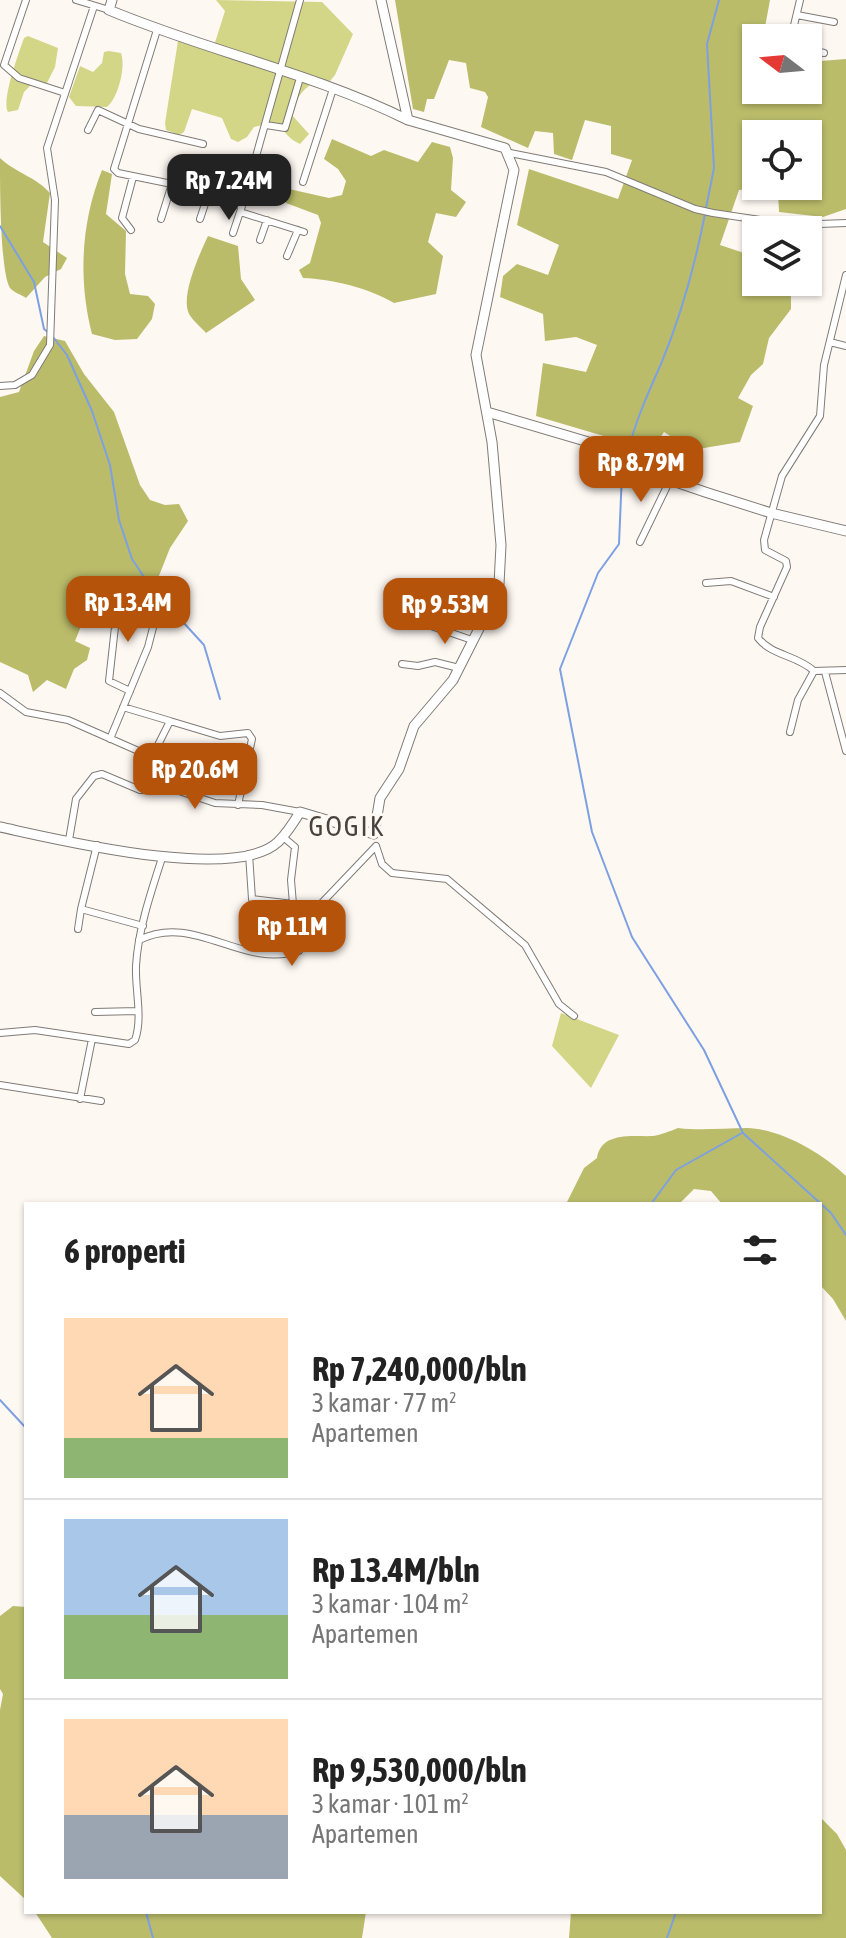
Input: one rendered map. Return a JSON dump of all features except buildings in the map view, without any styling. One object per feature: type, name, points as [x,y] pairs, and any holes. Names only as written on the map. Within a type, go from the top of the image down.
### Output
[{"type":"street","points":[[26,0],[6,59],[6,70],[19,78],[65,93]]},
{"type":"street","points":[[76,0],[94,6],[110,5],[157,30],[364,98],[408,120],[505,148],[510,153],[514,170],[477,346],[494,461],[501,564],[497,592],[459,668],[414,726],[399,769],[380,798],[374,834],[382,864],[392,873],[447,879],[525,945],[559,1004],[574,1016]]},
{"type":"street","points":[[233,233],[300,0]]},
{"type":"street","points":[[381,0],[408,120]]},
{"type":"street","points":[[795,24],[800,0]]},
{"type":"street","points":[[0,386],[15,385],[32,375],[40,365],[50,339],[55,200],[47,148],[94,6]]},
{"type":"street","points":[[797,15],[834,22]]},
{"type":"street","points":[[157,30],[114,169],[133,177],[204,194],[301,231],[287,256]]},
{"type":"street","points":[[266,125],[285,128],[300,78]]},
{"type":"street","points":[[303,182],[333,89]]},
{"type":"street","points":[[88,130],[97,109],[127,124],[203,144]]},
{"type":"street","points":[[510,153],[606,172],[695,209],[713,213],[793,225],[846,223]]},
{"type":"street","points":[[200,219],[209,167],[224,170]]},
{"type":"street","points":[[252,173],[280,181]]},
{"type":"street","points":[[131,230],[122,218],[133,177]]},
{"type":"street","points":[[161,219],[172,184]]},
{"type":"street","points":[[260,240],[267,220]]},
{"type":"street","points":[[846,275],[822,376],[820,416],[782,476],[771,513],[764,548],[787,564],[758,638],[765,646],[803,661],[814,671],[846,670]]},
{"type":"street","points":[[830,342],[846,346]]},
{"type":"street","points":[[487,412],[628,455],[670,480],[771,513],[846,531]]},
{"type":"street","points":[[640,542],[670,480]]},
{"type":"street","points":[[706,583],[731,581],[774,597]]},
{"type":"street","points":[[110,739],[156,616]]},
{"type":"street","points":[[111,623],[115,627],[109,681],[130,691]]},
{"type":"street","points":[[428,625],[472,640]]},
{"type":"street","points":[[402,664],[418,666],[435,662],[459,668]]},
{"type":"street","points":[[790,732],[798,700],[814,671]]},
{"type":"street","points":[[825,672],[846,751]]},
{"type":"street","points":[[0,693],[26,712],[68,720],[152,757],[191,793]]},
{"type":"street","points":[[123,707],[220,736],[251,735],[238,805]]},
{"type":"street","points":[[152,757],[170,721]]},
{"type":"street","points":[[69,840],[76,799],[94,776],[102,774],[140,790],[191,793],[215,803],[300,812],[374,834]]},
{"type":"street","points":[[0,827],[162,858],[217,858],[249,854],[270,846],[300,812]]},
{"type":"street","points":[[282,836],[295,847],[291,880],[293,904]]},
{"type":"street","points":[[78,929],[97,845]]},
{"type":"street","points":[[139,940],[153,933],[176,932],[204,937],[259,956],[299,951],[315,910],[376,846]]},
{"type":"street","points":[[249,854],[252,899],[315,910]]},
{"type":"street","points":[[0,1033],[35,1030],[133,1043],[139,1029],[136,965],[139,940],[162,858]]},
{"type":"street","points":[[81,909],[143,926]]},
{"type":"street","points":[[95,1012],[137,1011]]},
{"type":"street","points":[[80,1099],[92,1039]]},
{"type":"street","points":[[0,1085],[101,1101]]},
{"type":"green space","points":[[216,0],[322,2],[353,34],[330,81],[310,85],[297,101],[291,114],[309,134],[300,144],[273,124],[254,127],[247,137],[238,142],[231,139],[222,118],[192,109],[184,132],[179,135],[166,130],[178,41],[212,52],[225,11]]},
{"type":"green space","points":[[395,0],[770,0],[766,24],[742,24],[742,104],[822,104],[822,61],[846,59],[846,209],[823,217],[779,212],[778,200],[822,200],[822,120],[742,120],[742,190],[739,190],[720,245],[742,252],[742,296],[791,296],[791,309],[769,338],[763,364],[751,375],[738,398],[753,406],[740,442],[692,450],[664,432],[647,458],[607,437],[536,416],[543,363],[586,372],[597,345],[576,337],[545,341],[543,314],[500,297],[503,276],[517,264],[548,275],[559,245],[517,225],[529,169],[618,199],[632,160],[611,154],[611,126],[585,120],[572,160],[554,154],[553,133],[535,131],[528,148],[481,127],[488,97],[485,92],[470,88],[466,63],[449,60],[434,99],[427,99],[424,112],[413,109]]},
{"type":"green space","points":[[28,36],[58,48],[55,67],[46,85],[32,84],[24,92],[18,110],[8,112],[6,106],[12,76],[24,38]]},
{"type":"green space","points":[[104,52],[121,53],[122,59],[122,74],[115,97],[107,107],[76,106],[69,97],[80,66],[93,72],[102,63]]},
{"type":"green space","points":[[332,139],[371,156],[384,150],[418,162],[432,142],[450,147],[453,158],[451,190],[466,202],[456,217],[436,213],[428,242],[443,256],[436,294],[394,303],[350,285],[303,278],[299,270],[310,263],[321,223],[318,215],[286,203],[289,189],[329,198],[342,195],[346,181],[338,169],[324,159]]},
{"type":"green space","points":[[0,158],[50,193],[43,242],[67,258],[61,269],[45,277],[26,298],[10,288],[4,264]]},
{"type":"green space","points":[[102,170],[112,174],[106,214],[126,231],[125,274],[130,294],[148,296],[155,304],[152,319],[137,339],[115,340],[92,334],[85,293],[84,251],[90,210]]},
{"type":"green space","points":[[208,236],[238,246],[241,279],[255,300],[206,333],[189,314],[187,297],[192,275]]},
{"type":"green space","points":[[44,336],[65,341],[84,374],[114,412],[140,485],[150,500],[165,505],[179,504],[188,521],[170,548],[149,601],[124,597],[92,599],[75,641],[90,648],[87,660],[74,669],[66,689],[47,680],[33,692],[28,675],[0,662],[0,397],[19,392],[34,351]]},
{"type":"green space","points":[[561,1013],[619,1035],[591,1088],[552,1046]]},
{"type":"green space","points":[[678,1128],[760,1129],[813,1151],[846,1176],[846,1321],[822,1287],[822,1202],[720,1202],[711,1191],[694,1189],[681,1202],[567,1202],[584,1168],[597,1158],[605,1143],[619,1137],[662,1134]]},
{"type":"green space","points":[[13,1606],[24,1607],[24,1898],[0,1876],[0,1710],[3,1694],[0,1689],[0,1616]]},
{"type":"green space","points":[[822,1819],[837,1834],[846,1850],[846,1938],[569,1938],[571,1914],[822,1914]]},
{"type":"green space","points":[[36,1914],[366,1914],[362,1938],[52,1938]]},
{"type":"waterway","points":[[706,208],[714,168],[707,44],[719,0]]},
{"type":"waterway","points":[[628,451],[681,309],[705,214]]},
{"type":"waterway","points":[[0,226],[34,282],[44,329],[49,333]]},
{"type":"waterway","points":[[53,337],[67,355],[92,411],[110,465],[119,520],[132,559],[150,586],[204,645],[220,699]]},
{"type":"waterway","points":[[626,457],[622,473],[619,544],[598,573],[560,669],[592,832],[632,937],[704,1050],[743,1133],[819,1202]]},
{"type":"waterway","points":[[652,1202],[676,1170],[742,1133]]},
{"type":"waterway","points":[[822,1205],[846,1235]]},
{"type":"waterway","points":[[0,1400],[24,1426]]},
{"type":"waterway","points":[[147,1914],[153,1938]]},
{"type":"waterway","points":[[667,1938],[675,1914]]},
{"type":"district","name":"GOGIK","points":[[347,826]]}]
